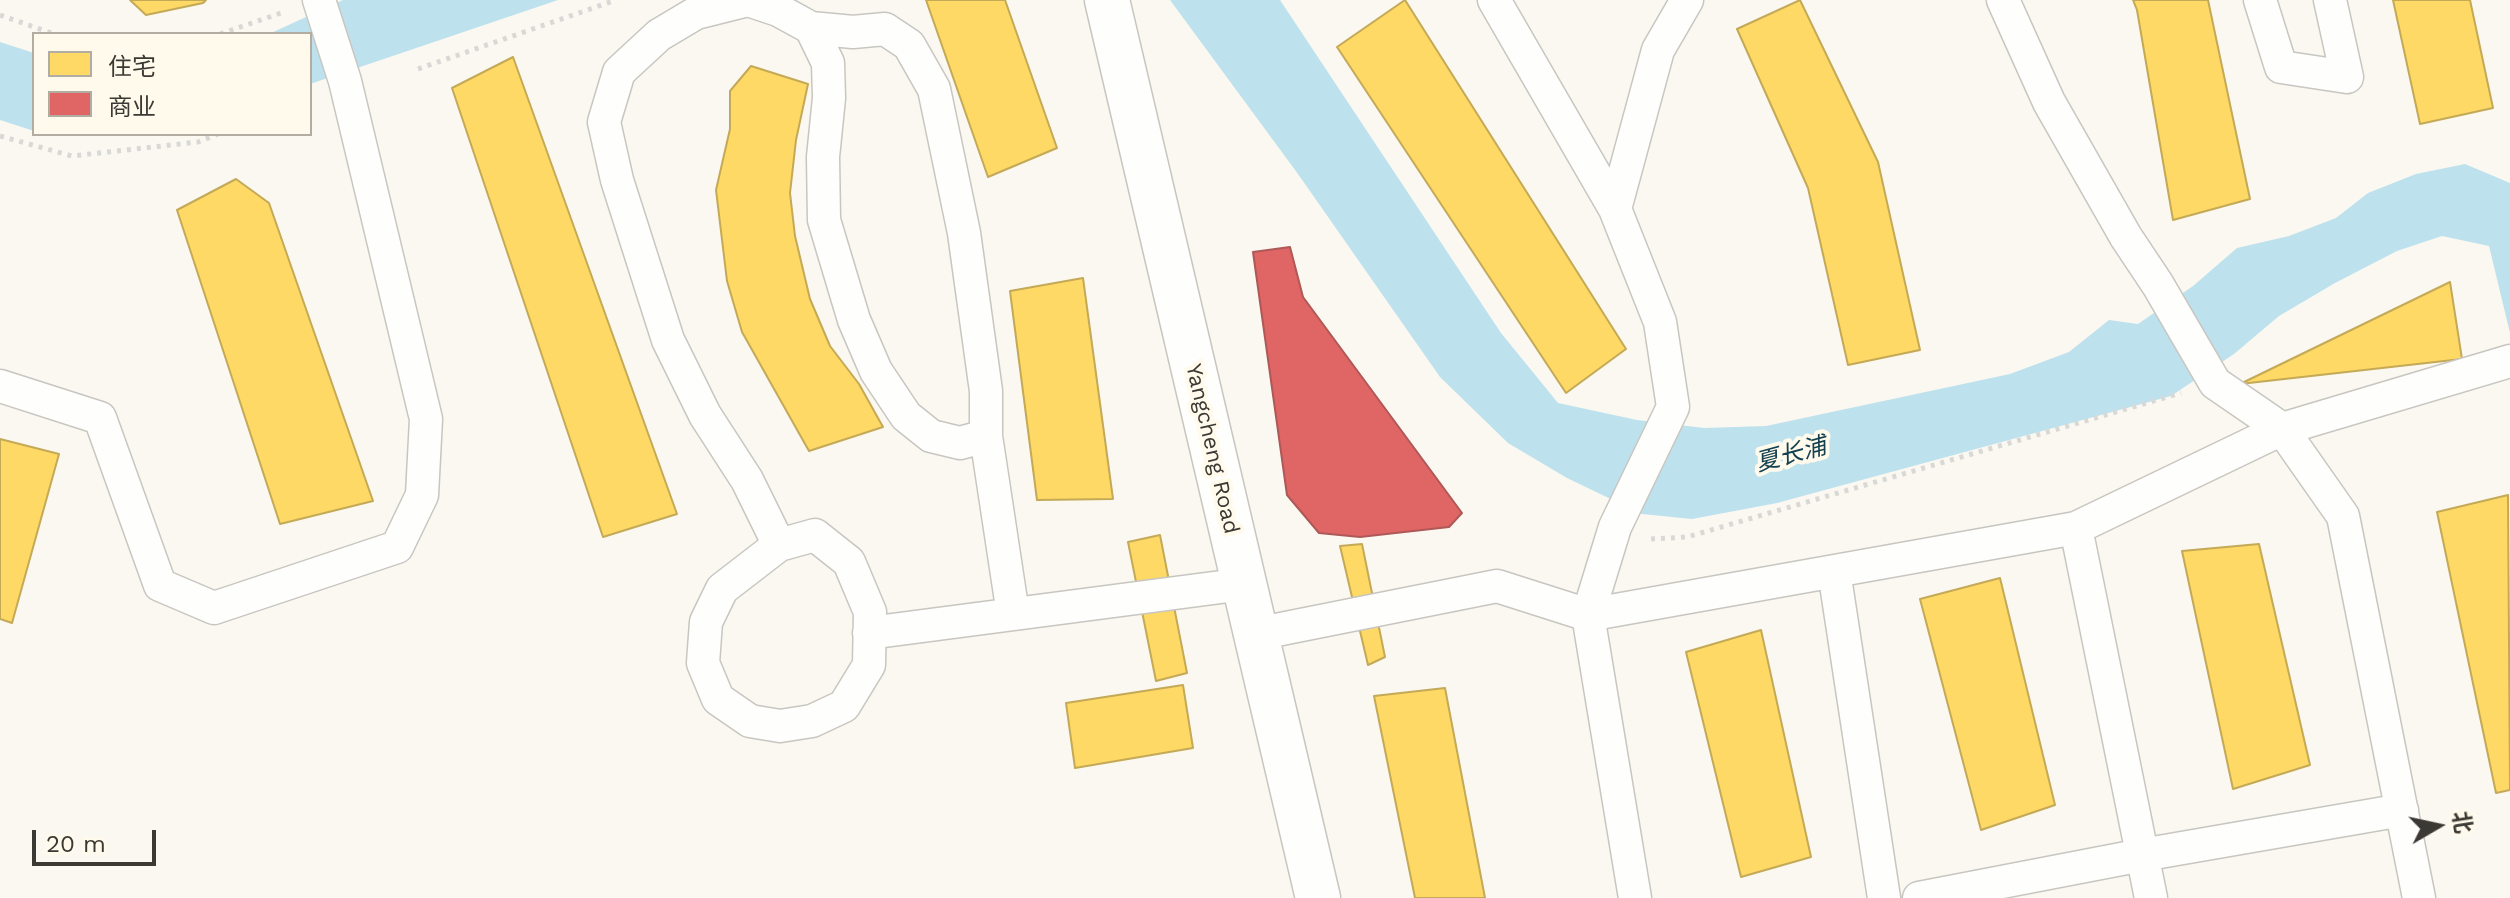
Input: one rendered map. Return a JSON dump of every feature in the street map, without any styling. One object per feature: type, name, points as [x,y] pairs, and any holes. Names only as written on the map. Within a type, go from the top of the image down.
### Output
[{"type":"street","points":[[779,545],[747,480],[705,415],[668,340],[617,180],[604,122],[619,72],[659,35],[696,13],[748,0],[778,10],[811,28],[853,32],[885,29],[909,45],[934,89],[964,233],[986,391],[986,436],[1013,614]]},
{"type":"street","name":"Yangcheng Road","points":[[1107,0],[1318,898]]},
{"type":"street","points":[[1494,0],[1615,209],[1660,322],[1673,407],[1613,534],[1588,615],[1635,898]]},
{"type":"street","points":[[1615,209],[1658,50],[1687,0]]},
{"type":"street","points":[[2003,0],[2049,102],[2215,383],[2282,429],[2343,516],[2419,898]]},
{"type":"street","points":[[2260,0],[2281,67],[2347,77],[2330,0]]},
{"type":"street","points":[[0,386],[100,418],[160,585],[214,608],[397,547],[422,495],[426,419],[345,81],[304,5]]},
{"type":"street","points":[[811,28],[828,63],[829,98],[823,157],[824,220],[854,320],[876,371],[906,416],[931,436],[960,443],[986,436]]},
{"type":"street","points":[[1256,634],[1497,586],[1588,615],[2076,528],[2282,429],[2507,362]]},
{"type":"street","points":[[2076,528],[2151,898]]},
{"type":"street","points":[[815,535],[849,562],[870,612],[869,665],[844,706],[812,721],[780,726],[750,721],[718,699],[703,663],[706,622],[722,589],[779,545],[815,535]]},
{"type":"street","points":[[1834,571],[1884,898]]},
{"type":"street","points":[[869,633],[1244,584]]},
{"type":"street","points":[[1919,898],[2402,810]]},
{"type":"path","points":[[418,69],[616,0]]},
{"type":"path","points":[[226,32],[304,5]]},
{"type":"path","points":[[0,15],[48,32]]},
{"type":"path","points":[[0,136],[72,156],[198,142],[213,136]]},
{"type":"path","points":[[1613,534],[1687,537],[2215,383]]},
{"type":"water","points":[[343,0],[558,0],[312,83],[312,32],[273,32]]},
{"type":"water","name":"夏长浦","points":[[1170,0],[1280,0],[1501,333],[1558,403],[1637,420],[1704,428],[1766,426],[2010,374],[2069,352],[2109,320],[2138,324],[2193,286],[2237,248],[2289,236],[2336,218],[2368,193],[2416,174],[2465,164],[2510,183],[2510,333],[2489,246],[2442,236],[2397,251],[2279,316],[2234,354],[2171,396],[1777,503],[1692,519],[1642,514],[1567,478],[1508,443],[1440,377],[1298,174]]},
{"type":"water","points":[[0,42],[32,52],[32,130],[0,120]]},
{"type":"building: 住宅","points":[[130,0],[206,0],[146,15]]},
{"type":"building: 住宅","points":[[926,0],[1005,0],[1057,148],[988,177]]},
{"type":"building: 住宅","points":[[1405,0],[1626,349],[1566,393],[1337,47]]},
{"type":"building: 住宅","points":[[1800,0],[1878,162],[1920,350],[1848,365],[1808,188],[1737,29]]},
{"type":"building: 住宅","points":[[2133,0],[2208,0],[2250,199],[2173,220]]},
{"type":"building: 住宅","points":[[2393,0],[2470,0],[2493,108],[2420,124]]},
{"type":"building: 住宅","points":[[513,57],[677,514],[603,537],[452,88]]},
{"type":"building: 住宅","points":[[751,66],[808,84],[796,140],[790,193],[795,236],[810,299],[830,346],[859,384],[883,427],[809,451],[742,332],[727,281],[716,190],[730,129],[730,91]]},
{"type":"building: 住宅","points":[[236,179],[269,203],[373,501],[280,524],[177,210]]},
{"type":"building: 住宅","points":[[1083,278],[1113,499],[1037,500],[1010,291]]},
{"type":"building: 住宅","points":[[2450,282],[2462,359],[2240,384]]},
{"type":"building: 住宅","points":[[0,439],[59,454],[12,623],[0,619]]},
{"type":"building: 住宅","points":[[2508,495],[2510,790],[2496,793],[2437,512]]},
{"type":"building: 住宅","points":[[1160,535],[1187,673],[1156,681],[1128,542]]},
{"type":"building: 住宅","points":[[1362,544],[1385,657],[1368,665],[1340,546]]},
{"type":"building: 住宅","points":[[2259,544],[2310,765],[2233,789],[2182,551]]},
{"type":"building: 住宅","points":[[2000,578],[2055,805],[1981,830],[1920,599]]},
{"type":"building: 住宅","points":[[1761,630],[1811,857],[1741,877],[1686,652]]},
{"type":"building: 住宅","points":[[1183,685],[1193,748],[1075,768],[1066,703]]},
{"type":"building: 住宅","points":[[1445,688],[1485,898],[1415,898],[1374,696]]},
{"type":"building: 商业","points":[[1290,247],[1303,297],[1462,513],[1449,527],[1360,537],[1319,533],[1287,495],[1253,252]]}]
